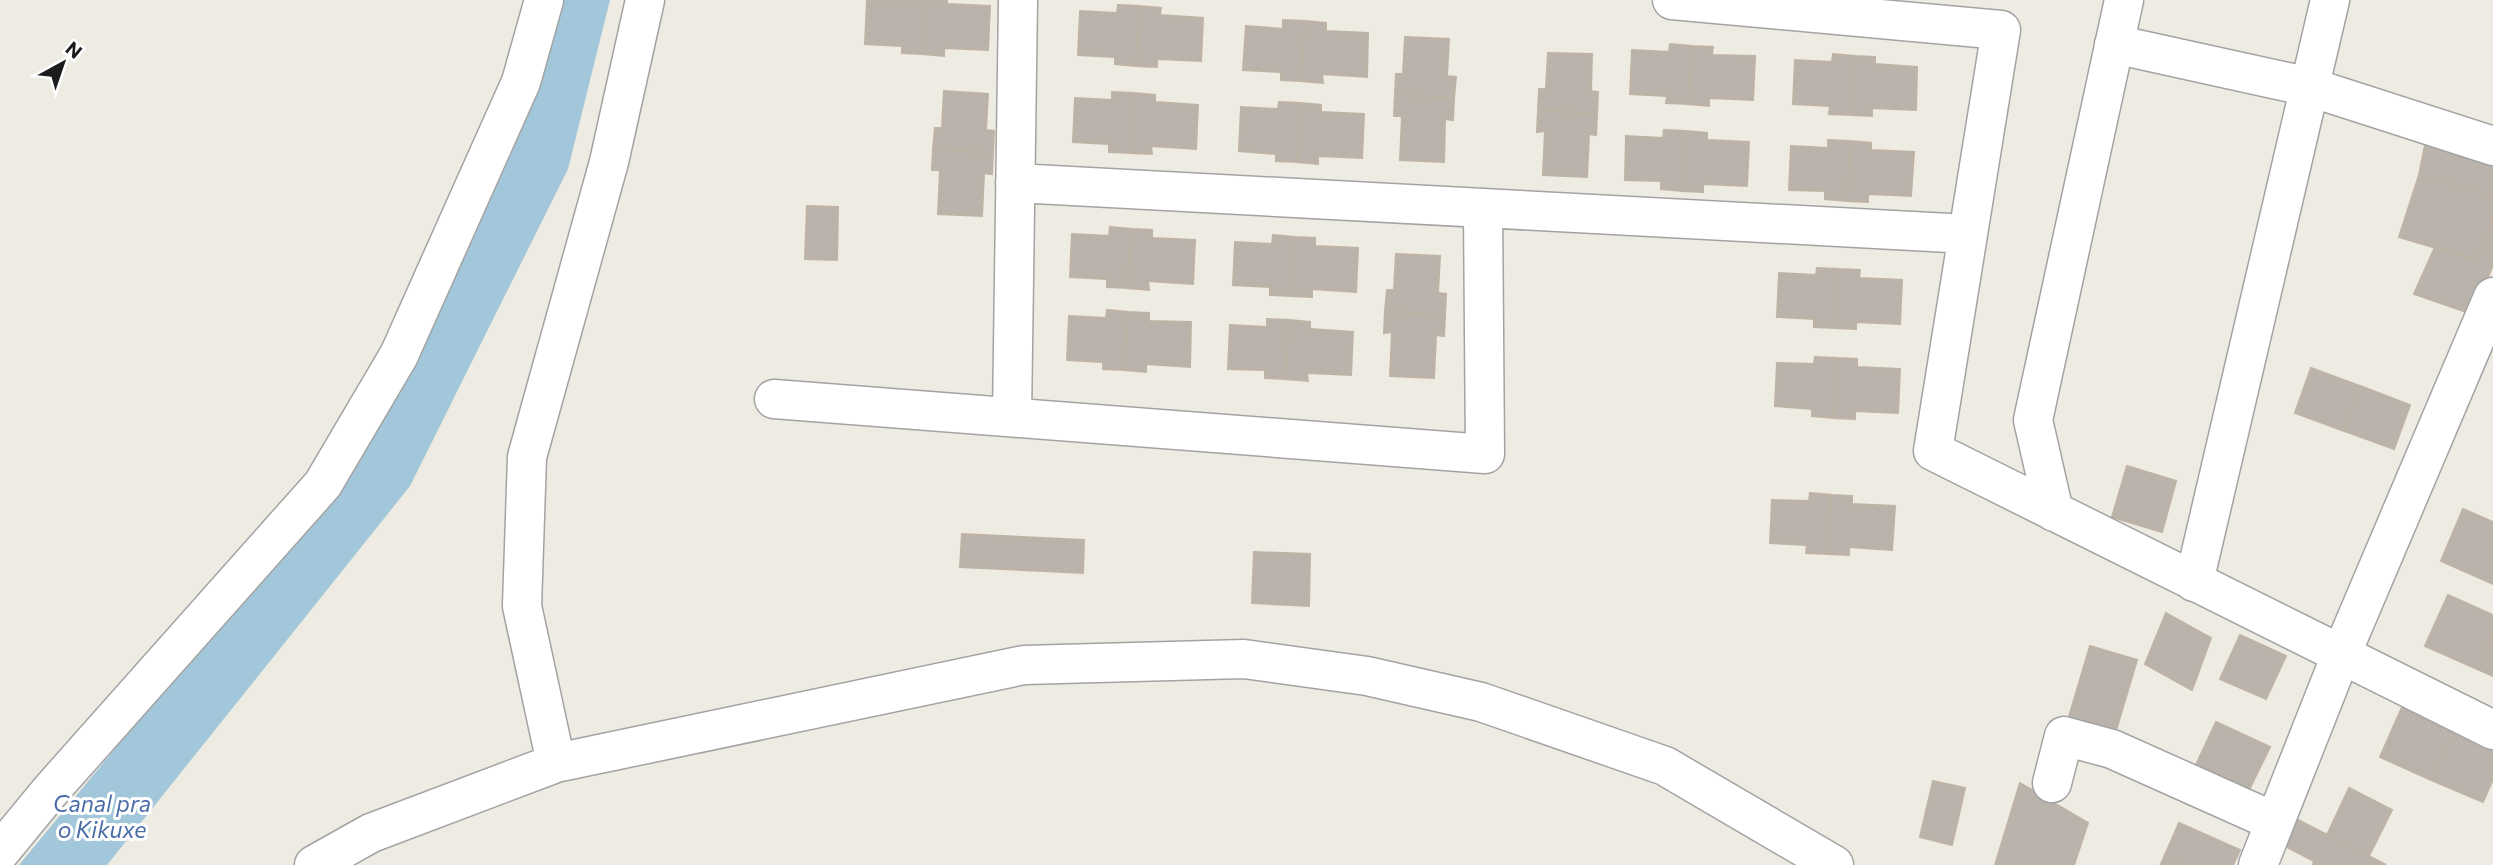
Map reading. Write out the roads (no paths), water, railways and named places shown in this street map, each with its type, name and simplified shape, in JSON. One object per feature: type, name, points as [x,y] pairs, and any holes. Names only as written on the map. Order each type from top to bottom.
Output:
[{"type":"street","points":[[0,852],[51,790],[323,484],[405,342],[521,82],[544,0]]},
{"type":"street","points":[[556,762],[522,606],[527,457],[609,162],[645,0]]},
{"type":"street","points":[[1012,417],[1018,0]]},
{"type":"street","points":[[1672,0],[2001,30],[1933,451],[2493,730]]},
{"type":"street","points":[[2054,512],[2033,420],[2124,0]]},
{"type":"street","points":[[2194,582],[2330,0]]},
{"type":"street","points":[[2114,44],[2310,87],[2493,146]]},
{"type":"street","points":[[1015,183],[1968,234]]},
{"type":"street","points":[[774,399],[1485,454],[1483,208]]},
{"type":"street","points":[[2258,865],[2341,655],[2493,297]]},
{"type":"street","points":[[314,865],[371,833],[556,762],[1024,665],[1244,659],[1367,676],[1481,702],[1665,766],[1834,865]]},
{"type":"street","points":[[2052,783],[2064,736],[2112,749],[2275,822]]},
{"type":"water","name":"Canal pra o Kikuxe","points":[[562,0],[610,0],[568,169],[410,486],[107,865],[19,865],[354,459]]}]
